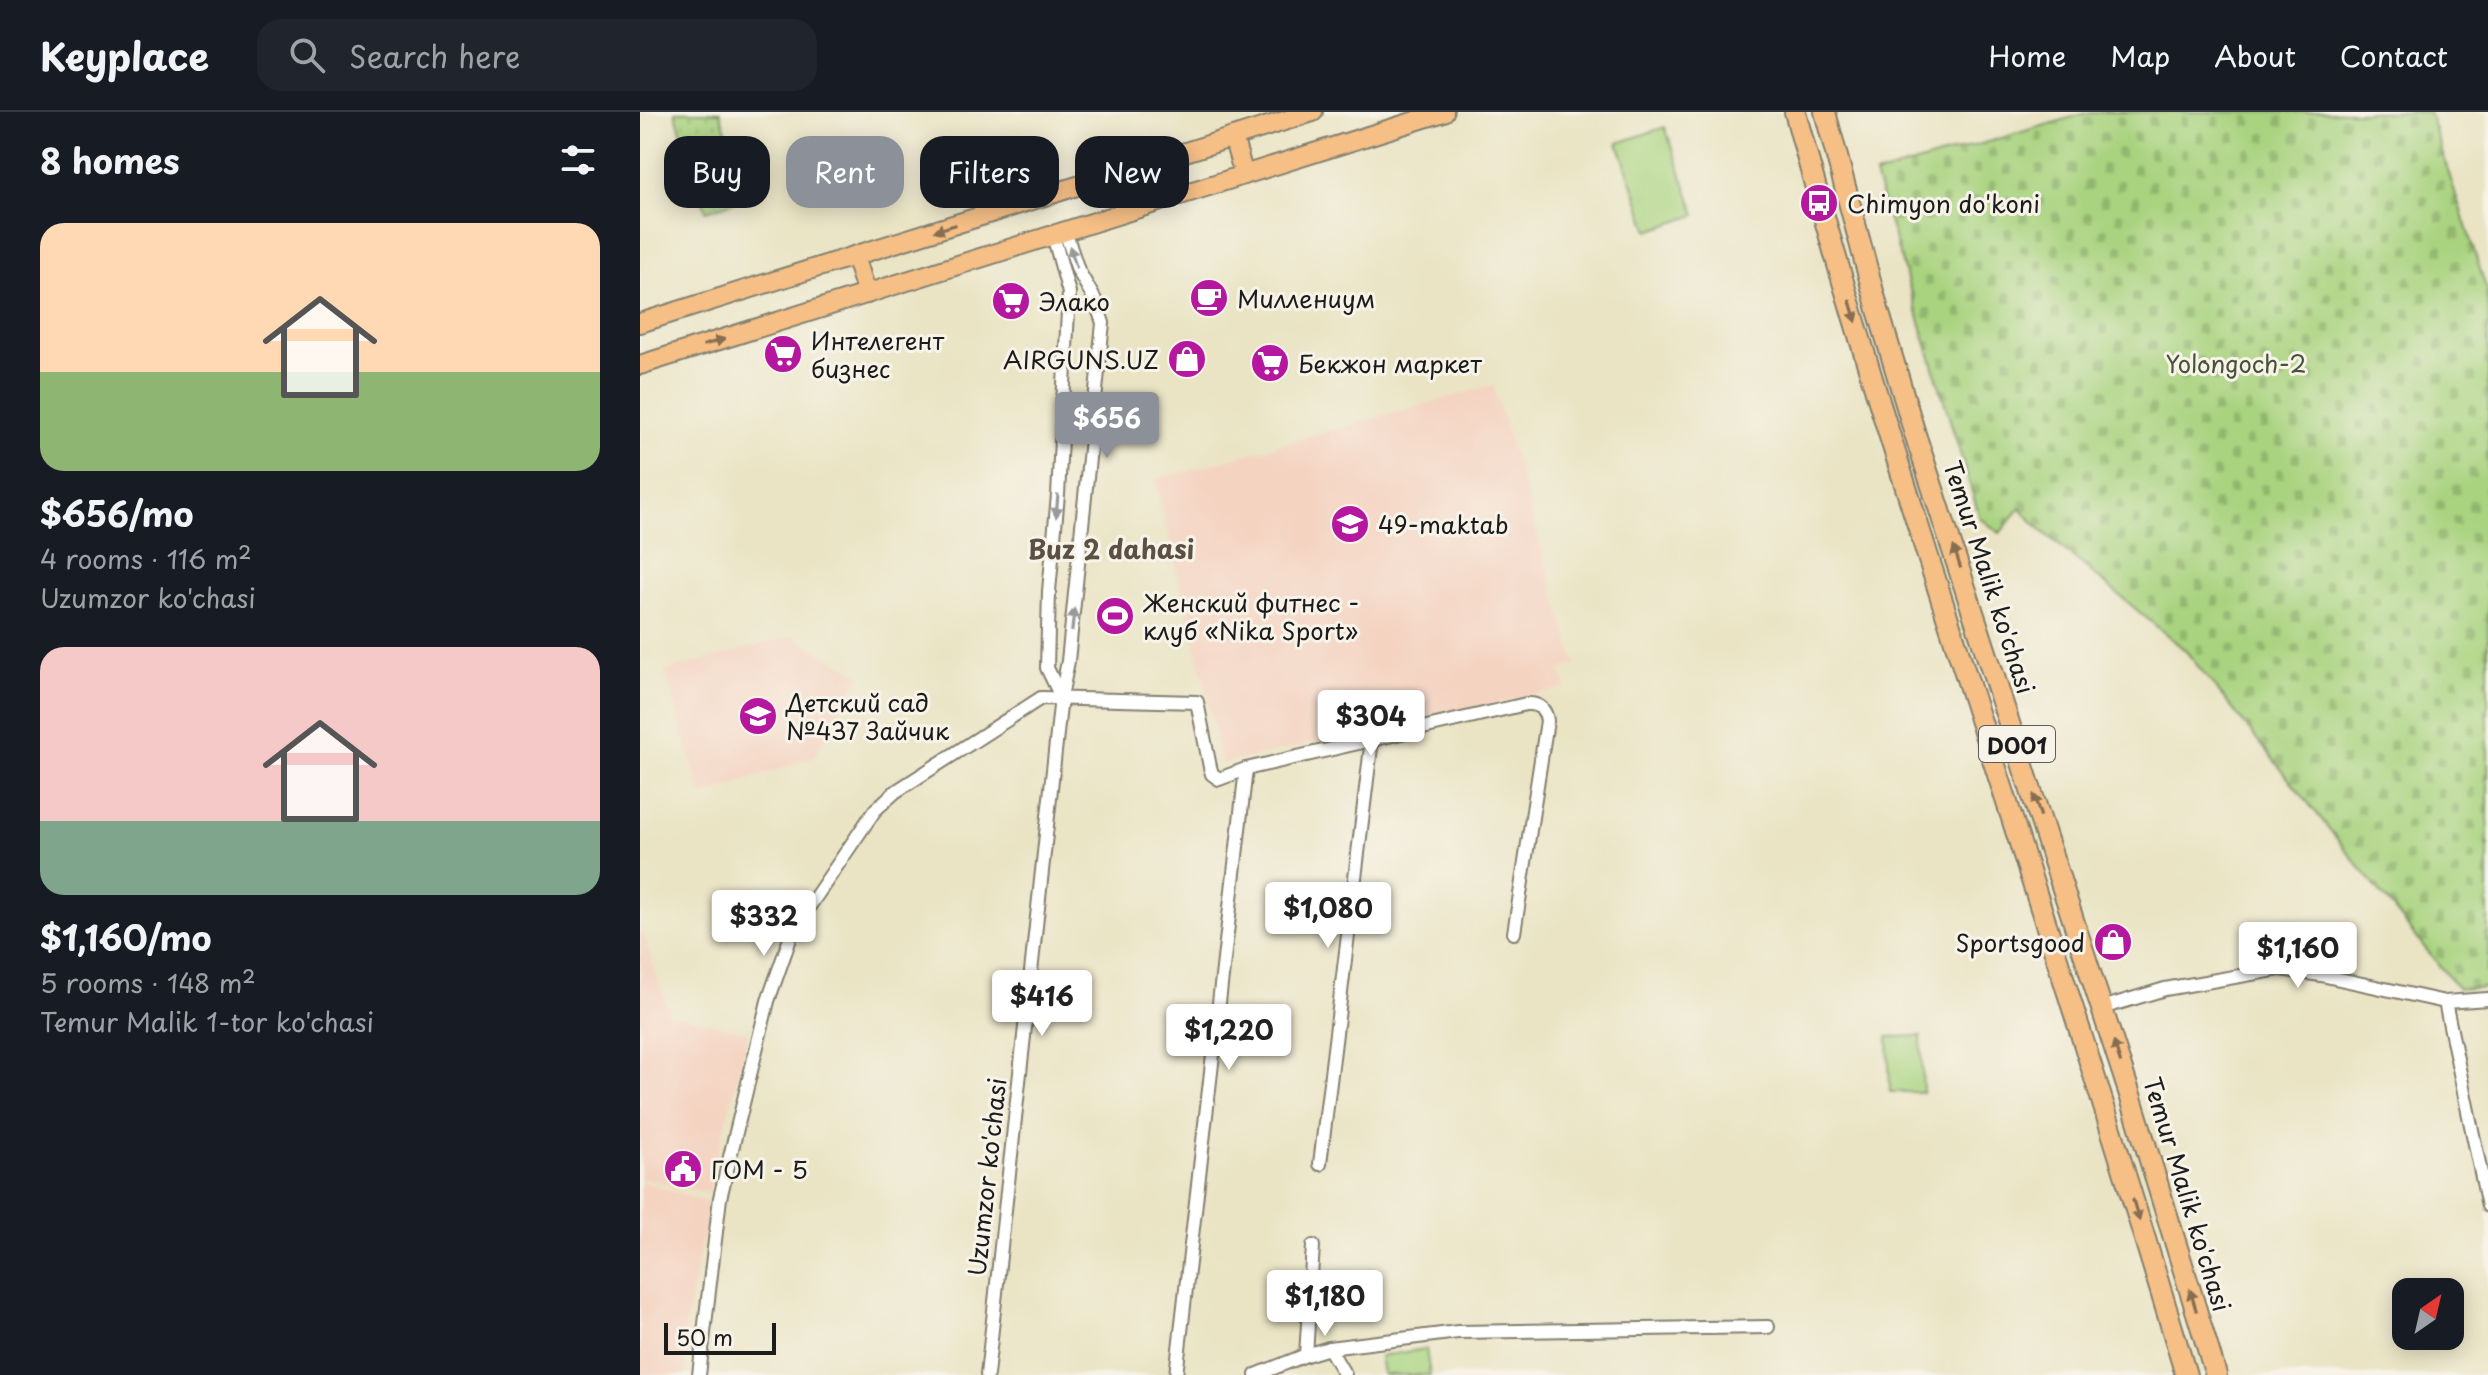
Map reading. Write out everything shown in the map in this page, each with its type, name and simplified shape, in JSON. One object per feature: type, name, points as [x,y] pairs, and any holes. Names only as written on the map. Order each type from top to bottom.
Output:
[{"type":"highway","name":"D001","points":[[1795,112],[1819,203],[1923,540],[2102,1096],[2186,1375]]},
{"type":"highway","name":"Temur Malik ko'chasi","points":[[1825,112],[1915,434],[2102,1008],[2216,1375]]},
{"type":"main road","points":[[640,323],[1313,112]]},
{"type":"main road","points":[[640,365],[1244,175],[1393,120],[1444,112]]},
{"type":"main road","points":[[1233,137],[1244,175]]},
{"type":"main road","points":[[855,256],[867,294]]},
{"type":"street","name":"Uzumzor ko'chasi","points":[[1059,233],[1069,293],[1058,495],[1049,591],[1047,668],[1061,697]]},
{"type":"street","name":"Uzumzor ko'chasi","points":[[987,1375],[1103,323],[1095,300],[1059,233]]},
{"type":"street","points":[[699,1375],[720,1198],[768,1001],[793,930],[875,810],[895,792],[1041,698],[1197,702],[1212,774],[1219,779],[1246,769],[1372,739],[1530,704],[1540,707],[1547,721],[1514,933]]},
{"type":"street","points":[[1320,1164],[1372,739]]},
{"type":"street","points":[[1176,1375],[1246,769]]},
{"type":"street","points":[[2102,1008],[2165,989],[2280,969],[2445,1002],[2488,999]]},
{"type":"street","points":[[2445,1002],[2488,1206]]},
{"type":"street","points":[[1306,1355],[1313,1246]]},
{"type":"street","points":[[1256,1375],[1329,1348],[1458,1332],[1768,1327]]},
{"type":"street","points":[[1329,1348],[1345,1375]]},
{"type":"shaded area","name":"49-maktab","points":[[1493,385],[1576,665],[1561,669],[1566,688],[1221,764],[1207,693],[1155,480]]},
{"type":"shaded area","name":"Детский сад №437 Зайчик","points":[[792,636],[861,675],[814,757],[702,796],[665,671]]},
{"type":"shaded area","points":[[640,923],[669,1014],[749,1032],[708,1193],[640,1178]]},
{"type":"shaded area","points":[[640,1181],[709,1203],[686,1324],[685,1375],[640,1375]]},
{"type":"green space","points":[[675,112],[720,112],[728,136],[683,136]]},
{"type":"green space","name":"Yolongoch-2","points":[[2090,112],[2429,112],[2488,294],[2488,987],[2458,989],[2185,650],[2041,530],[2020,508],[2000,533],[1980,518],[1875,175]]},
{"type":"green space","points":[[1665,127],[1696,215],[1649,231],[1618,143]]},
{"type":"green space","points":[[1921,1036],[1923,1092],[1890,1092],[1888,1037]]},
{"type":"green space","points":[[1426,1349],[1430,1375],[1383,1375],[1380,1356]]},
{"type":"place","name":"Chimyon do'koni","points":[[1819,203]]},
{"type":"place","name":"Миллениум","points":[[1209,298]]},
{"type":"place","name":"Элако","points":[[1011,301]]},
{"type":"place","name":"Интелегент бизнес","points":[[783,354]]},
{"type":"place","name":"AIRGUNS.UZ","points":[[1187,359]]},
{"type":"place","name":"Бекжон маркет","points":[[1270,363]]},
{"type":"place","name":"49-maktab","points":[[1350,524]]},
{"type":"place","name":"Женский фитнес - клуб «Nika Sport»","points":[[1115,616]]},
{"type":"place","name":"Детский сад №437 Зайчик","points":[[758,716]]},
{"type":"place","name":"Sportsgood","points":[[2113,942]]},
{"type":"place","name":"ГОМ - 5","points":[[683,1169]]},
{"type":"district","name":"Buz 2 dahasi","points":[[1111,548]]}]
